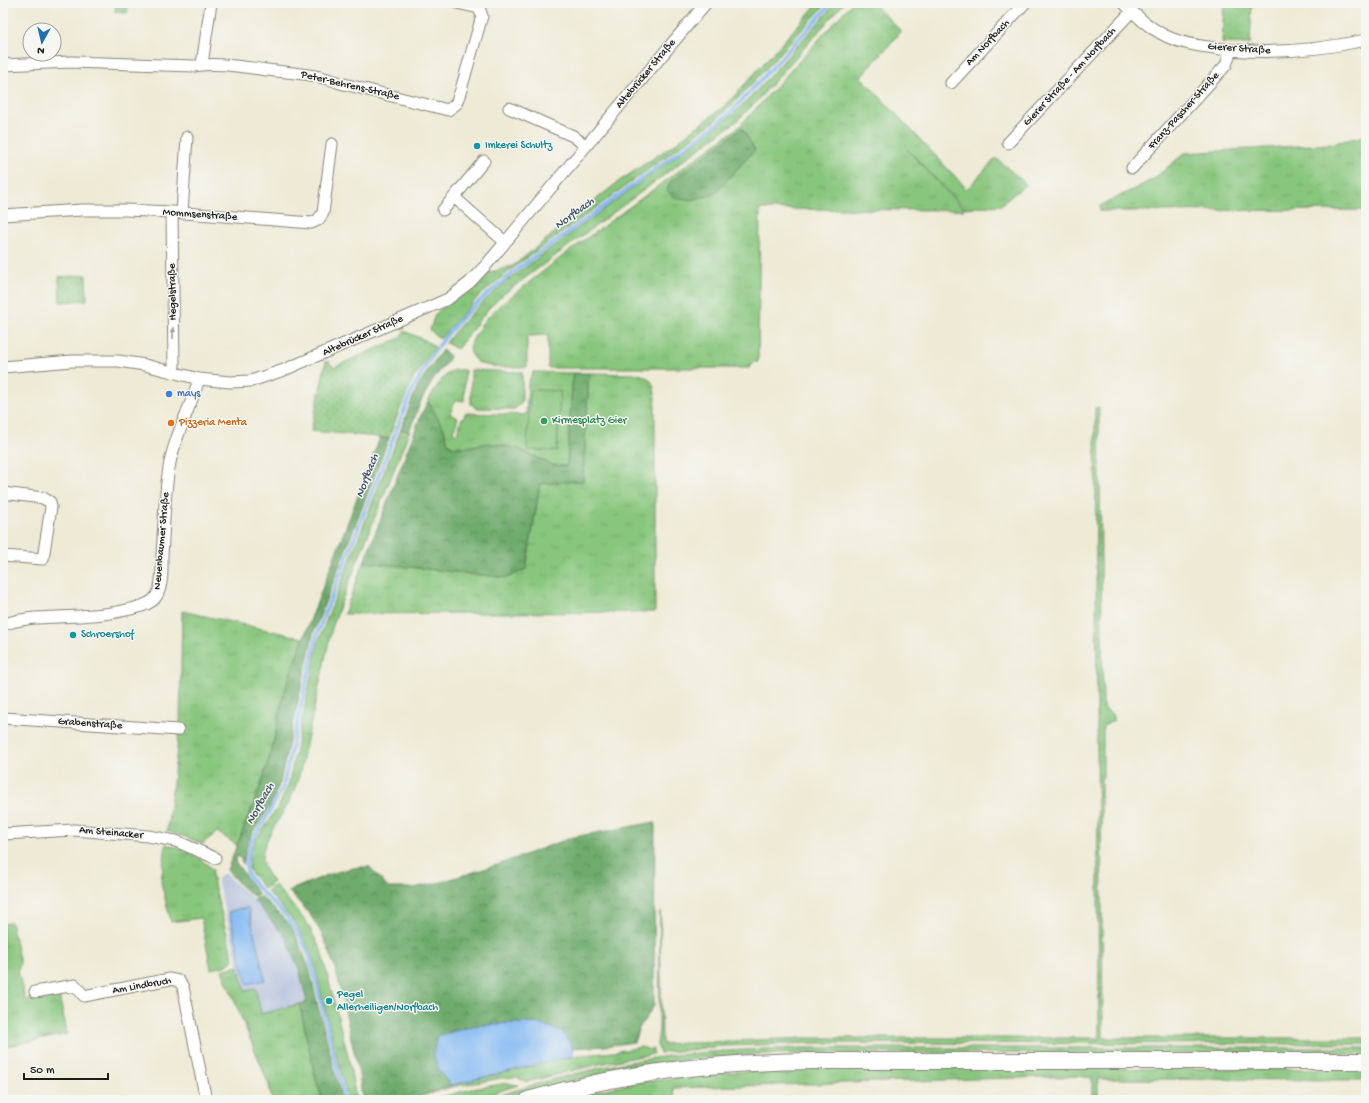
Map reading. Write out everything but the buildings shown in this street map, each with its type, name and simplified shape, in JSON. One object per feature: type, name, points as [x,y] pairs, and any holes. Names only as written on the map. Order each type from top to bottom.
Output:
[{"type":"main road","points":[[528,1100],[576,1087],[623,1077],[675,1069],[734,1063],[814,1061],[1366,1062]]},
{"type":"street","points":[[202,64],[211,3]]},
{"type":"street","points":[[457,3],[480,6]]},
{"type":"street","name":"Altebrücker Straße","points":[[3,367],[72,360],[103,360],[132,362],[199,379],[235,382],[251,381],[266,377],[328,352],[448,299],[469,283],[487,264],[706,3]]},
{"type":"street","name":"Am Norfbach","points":[[952,83],[1025,3]]},
{"type":"street","name":"Gierer Straße","points":[[1124,3],[1146,24],[1171,38],[1199,46],[1258,52],[1295,51],[1366,40]]},
{"type":"street","name":"Peter-Behrens-Straße","points":[[3,65],[71,62],[194,66],[211,63],[309,75],[448,110],[456,104],[460,93],[482,16],[480,6]]},
{"type":"street","name":"Gierer Straße - Am Norfbach","points":[[1008,143],[1132,11]]},
{"type":"street","name":"Franz-Pascher-Straße","points":[[1132,168],[1226,65],[1231,50]]},
{"type":"street","points":[[509,108],[573,136],[586,146]]},
{"type":"street","name":"Hegelstraße","points":[[173,372],[177,212],[188,137]]},
{"type":"street","name":"Mommsenstraße","points":[[3,215],[82,210],[177,212],[311,223],[318,220],[323,213],[332,144]]},
{"type":"street","points":[[443,210],[484,161]]},
{"type":"street","points":[[454,197],[505,242]]},
{"type":"street","name":"Neuenbaumer Straße","points":[[3,625],[39,618],[109,614],[140,606],[150,602],[156,597],[159,590],[161,575],[166,494],[171,459],[179,432],[194,397],[199,379]]},
{"type":"street","points":[[3,493],[42,498],[50,502],[51,507],[43,559],[3,556]]},
{"type":"street","name":"Grabenstraße","points":[[3,718],[178,730]]},
{"type":"street","name":"Am Steinacker","points":[[3,834],[74,830],[148,836],[170,839],[183,843],[215,858]]},
{"type":"street","name":"Am Lindbruch","points":[[35,992],[75,986],[84,996],[170,979],[179,980],[183,987],[206,1100]]},
{"type":"shaded area","points":[[224,873],[254,900],[286,938],[299,969],[307,1002],[261,1014],[256,989],[245,992],[217,879]]},
{"type":"green space","points":[[116,3],[127,3],[127,13],[115,12]]},
{"type":"green space","points":[[818,3],[827,3],[730,107],[712,123],[513,268],[478,297],[440,339],[430,330],[435,314],[484,274],[513,266],[618,182],[673,145],[727,104]]},
{"type":"green space","points":[[836,3],[844,3],[756,102],[738,120],[505,293],[489,308],[457,349],[446,343],[468,317],[509,279],[733,114],[748,100]]},
{"type":"green space","points":[[852,3],[873,3],[900,30],[898,35],[861,77],[967,189],[996,158],[1026,184],[1001,205],[964,208],[907,149],[964,210],[760,209],[758,362],[753,362],[749,368],[548,368],[548,335],[527,336],[527,367],[492,366],[479,363],[475,360],[471,353],[470,345],[482,323],[499,306],[564,255],[740,126]]},
{"type":"green space","points":[[1224,3],[1252,3],[1250,44],[1222,43]]},
{"type":"green space","points":[[742,128],[755,150],[713,195],[691,200],[673,197],[667,190],[670,182]]},
{"type":"green space","points":[[1366,136],[1366,210],[1100,211],[1100,206],[1152,180],[1185,153],[1329,144]]},
{"type":"green space","points":[[86,275],[87,300],[60,302],[59,277]]},
{"type":"green space","points":[[404,331],[425,340],[435,347],[413,379],[389,438],[311,431],[326,361],[334,367],[400,338]]},
{"type":"green space","points":[[442,350],[450,356],[449,359],[433,380],[421,401],[409,432],[401,429],[420,382]]},
{"type":"green space","points":[[455,370],[465,370],[464,401],[455,400],[450,414],[458,418],[453,432],[457,434],[465,413],[526,415],[528,383],[533,372],[573,373],[567,466],[552,465],[516,448],[489,443],[467,447],[455,447],[448,444],[444,429],[428,401],[436,387],[446,375]]},
{"type":"green space","points":[[471,370],[522,372],[522,403],[514,409],[476,408],[471,404]]},
{"type":"green space","points":[[573,373],[589,373],[583,481],[540,484],[526,569],[507,578],[364,562],[421,415],[428,401],[444,429],[448,444],[455,447],[467,447],[489,443],[516,448],[552,465],[567,466]]},
{"type":"green space","points":[[589,373],[638,374],[648,378],[653,384],[655,393],[655,612],[344,614],[364,562],[507,578],[526,569],[540,484],[583,480]]},
{"type":"green space","name":"Kirmesplatz Gier","points":[[530,390],[560,391],[557,451],[527,450]]},
{"type":"green space","points":[[1099,407],[1103,708],[1113,715],[1113,721],[1103,726],[1103,777],[1101,778],[1103,1038],[1366,1038],[1366,1044],[813,1043],[724,1046],[660,1053],[657,1044],[659,1031],[660,911],[662,1044],[805,1038],[1099,1038],[1095,408]]},
{"type":"green space","points":[[401,429],[409,432],[332,628],[299,776],[289,802],[269,836],[263,850],[263,864],[273,882],[264,889],[251,873],[249,868],[250,852],[256,839],[279,806],[289,783],[318,642]]},
{"type":"green space","points":[[380,438],[389,438],[313,634],[280,783],[269,808],[252,833],[243,864],[238,855],[235,862],[259,894],[257,896],[253,896],[240,885],[227,870],[261,785],[271,753],[283,698],[292,668]]},
{"type":"green space","points":[[182,611],[303,638],[283,697],[278,727],[261,785],[237,845],[217,832],[202,844],[167,831],[180,724]]},
{"type":"green space","points":[[655,822],[654,1006],[639,1028],[634,1042],[572,1048],[572,1046],[492,1024],[473,1026],[450,1031],[445,1079],[452,1085],[409,1100],[362,1100],[356,1059],[335,967],[319,929],[301,904],[288,891],[339,872],[360,867],[370,867],[388,888],[414,888],[441,882],[497,865],[573,837]]},
{"type":"green space","points":[[166,844],[191,854],[213,870],[212,874],[214,884],[233,958],[227,965],[211,969],[201,918],[171,922],[161,882]]},
{"type":"green space","points":[[275,885],[307,923],[321,950],[349,1060],[356,1100],[348,1100],[313,959],[298,928],[267,891]]},
{"type":"green space","points":[[261,896],[290,925],[309,967],[342,1100],[322,1100],[315,1077],[301,1011],[300,1004],[307,1002],[299,969],[286,938],[253,899]]},
{"type":"green space","points":[[11,922],[20,963],[18,970],[25,1000],[59,995],[67,1034],[3,1047],[3,924]]},
{"type":"green space","points":[[238,966],[245,991],[256,989],[261,1014],[300,1004],[315,1076],[322,1100],[272,1100],[269,1085],[222,970]]},
{"type":"green space","points":[[641,1047],[650,1050],[653,1049],[653,1054],[599,1064],[527,1082],[516,1077],[452,1087],[409,1100],[452,1085],[573,1056],[613,1052]]},
{"type":"green space","points":[[798,1048],[1366,1048],[1366,1054],[760,1054],[682,1060],[639,1066],[591,1076],[502,1100],[486,1100],[532,1085],[627,1062],[706,1052]]},
{"type":"green space","points":[[815,1068],[1366,1069],[1366,1080],[1098,1079],[1098,1100],[1092,1100],[1092,1078],[1083,1076],[673,1088],[675,1100],[658,1100],[653,1094],[636,1100],[557,1100],[629,1084],[711,1073]]},
{"type":"green space","points":[[508,1083],[518,1085],[473,1100],[433,1100],[460,1092]]},
{"type":"water","points":[[248,907],[265,980],[247,984],[229,912]]},
{"type":"water","points":[[511,1023],[540,1024],[561,1031],[572,1046],[573,1056],[452,1085],[445,1079],[438,1069],[433,1053],[438,1036],[473,1026]]},
{"type":"waterway","name":"Norfbach","points":[[345,1100],[310,958],[299,934],[285,915],[254,884],[247,873],[246,864],[251,842],[283,787],[317,634],[410,395],[420,375],[439,346],[453,327],[474,306],[516,270],[710,129],[732,111],[832,3]]},
{"type":"place","name":"Imkerei Schultz","points":[[477,146]]},
{"type":"place","name":"mays","points":[[169,394]]},
{"type":"place","name":"Kirmesplatz Gier","points":[[544,421]]},
{"type":"place","name":"Pizzeria Menta","points":[[171,423]]},
{"type":"place","name":"Schroershof","points":[[73,635]]},
{"type":"place","name":"Pegel Allerheiligen/Norfbach","points":[[329,1001]]}]
